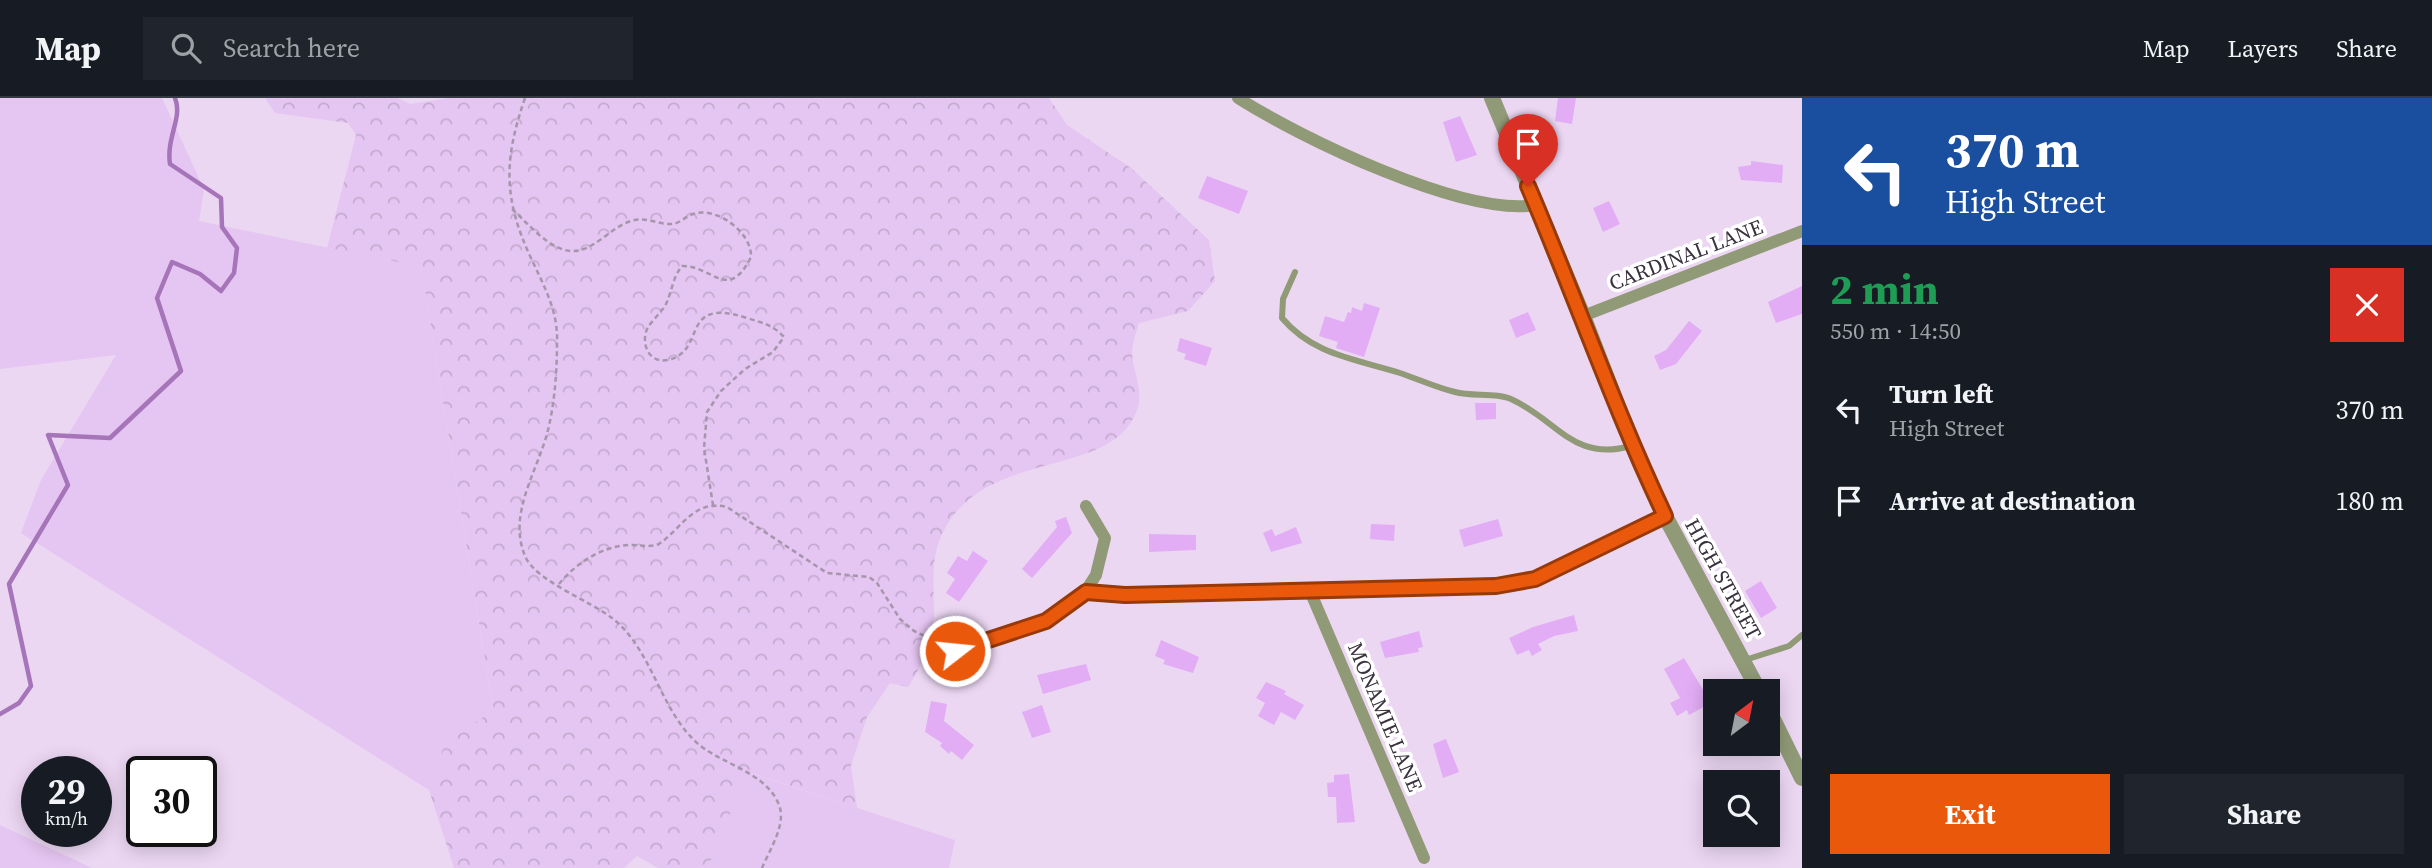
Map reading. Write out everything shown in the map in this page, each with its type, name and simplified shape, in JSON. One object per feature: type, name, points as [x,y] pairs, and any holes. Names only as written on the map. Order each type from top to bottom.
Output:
[{"type":"street","points":[[1238,98],[1284,126],[1411,182],[1512,209],[1536,205]]},
{"type":"street","name":"HIGH STREET","points":[[1493,99],[1633,445],[1665,516],[1753,679]]},
{"type":"street","name":"CARDINAL LANE","points":[[1583,316],[1802,230]]},
{"type":"street","points":[[955,651],[1046,621],[1086,592],[1096,575],[1105,538],[1086,506]]},
{"type":"street","points":[[1086,592],[1125,595],[1496,586],[1535,579],[1665,516]]},
{"type":"street","name":"MONAMIE LANE","points":[[1310,591],[1424,858]]},
{"type":"street","points":[[1780,733],[1802,778]]},
{"type":"lane","points":[[1294,272],[1283,299],[1282,318],[1297,336],[1321,351],[1456,393],[1512,399],[1554,425],[1576,444],[1610,452],[1633,445]]},
{"type":"lane","points":[[1743,661],[1789,646],[1802,635]]},
{"type":"path","points":[[525,98],[516,125],[507,177],[512,209],[547,291],[557,333],[552,410],[540,458],[528,482],[520,534],[530,564],[612,618],[625,631],[681,727],[697,744],[752,776],[779,805],[781,816],[762,868]]},
{"type":"path","points":[[512,209],[544,238],[570,251],[583,249],[633,220],[650,219],[675,223],[695,213],[718,215],[745,238],[751,257],[744,270],[733,278],[720,280],[682,266],[675,276],[666,304],[648,327],[645,337],[648,353],[653,358],[668,360],[684,350],[697,324],[712,313],[772,324],[784,337],[773,352],[745,369],[721,391],[707,412],[704,448],[713,505]]},
{"type":"path","points":[[559,584],[569,572],[598,553],[624,545],[659,544],[695,511],[713,505],[727,507],[827,573],[869,578],[877,583],[900,619],[914,631],[955,651]]},
{"type":"green space","points":[[0,98],[162,98],[204,189],[199,221],[421,267],[493,710],[444,745],[429,790],[21,533],[41,480],[116,355],[0,369]]},
{"type":"green space","points":[[265,98],[398,98],[410,104],[449,98],[1049,98],[1067,125],[1131,168],[1209,240],[1215,281],[1188,311],[1139,323],[1132,354],[1139,401],[1125,430],[1104,446],[1077,457],[1016,474],[987,487],[962,506],[942,534],[934,563],[934,613],[929,642],[918,671],[908,687],[890,683],[867,717],[851,766],[857,808],[748,772],[708,868],[658,868],[637,856],[624,868],[454,868],[429,790],[444,745],[493,709],[421,267],[327,248],[356,135],[348,123],[275,113]]},
{"type":"green space","points":[[747,772],[955,840],[949,868],[708,868]]},
{"type":"green space","points":[[0,825],[21,835],[21,847],[47,847],[92,868],[0,868]]},
{"type":"building","points":[[1558,98],[1576,98],[1572,124],[1555,121]]},
{"type":"building","points":[[1460,116],[1477,155],[1456,162],[1443,122]]},
{"type":"building","points":[[1751,161],[1783,165],[1782,183],[1741,180],[1738,167],[1751,165]]},
{"type":"building","points":[[1207,176],[1248,191],[1239,214],[1198,198]]},
{"type":"building","points":[[1609,201],[1620,224],[1603,232],[1593,208]]},
{"type":"building","points":[[1802,286],[1802,314],[1776,323],[1768,302]]},
{"type":"building","points":[[1364,303],[1380,308],[1364,357],[1336,348],[1338,342],[1319,336],[1325,316],[1344,322],[1352,307],[1362,311]]},
{"type":"building","points":[[1528,312],[1536,330],[1516,338],[1509,320]]},
{"type":"building","points":[[1689,321],[1702,331],[1676,364],[1660,370],[1654,356],[1666,350]]},
{"type":"building","points":[[1180,338],[1212,348],[1206,366],[1184,359],[1186,354],[1177,351]]},
{"type":"building","points":[[1475,403],[1496,403],[1496,419],[1476,420]]},
{"type":"building","points":[[1066,517],[1072,533],[1032,578],[1022,569],[1057,527],[1055,521]]},
{"type":"building","points":[[1498,519],[1503,536],[1464,547],[1459,530]]},
{"type":"building","points":[[1371,524],[1395,525],[1394,541],[1370,539]]},
{"type":"building","points":[[1296,527],[1302,543],[1271,552],[1263,533],[1272,529],[1275,536]]},
{"type":"building","points":[[1149,534],[1196,535],[1196,550],[1149,552]]},
{"type":"building","points":[[973,551],[988,561],[959,602],[946,593],[955,579],[947,573],[958,556],[967,561]]},
{"type":"building","points":[[1761,581],[1777,608],[1761,618],[1745,591]]},
{"type":"building","points":[[1574,615],[1578,631],[1554,636],[1538,644],[1542,650],[1532,656],[1529,650],[1517,655],[1509,638],[1533,627]]},
{"type":"building","points":[[1419,631],[1423,647],[1418,648],[1419,652],[1385,658],[1380,642]]},
{"type":"building","points":[[1161,640],[1199,657],[1193,673],[1163,664],[1165,660],[1155,656]]},
{"type":"building","points":[[1684,658],[1703,690],[1703,707],[1689,715],[1687,710],[1677,716],[1670,703],[1680,698],[1664,669]]},
{"type":"building","points":[[1086,664],[1091,680],[1043,694],[1037,675]]},
{"type":"building","points":[[1266,682],[1286,691],[1284,694],[1304,705],[1295,720],[1281,712],[1274,725],[1258,716],[1265,703],[1256,698]]},
{"type":"building","points":[[931,701],[947,704],[944,721],[974,745],[962,760],[951,751],[949,754],[940,746],[942,743],[925,732]]},
{"type":"building","points":[[1042,705],[1051,732],[1032,738],[1022,712]]},
{"type":"building","points":[[1446,739],[1459,772],[1443,778],[1433,744]]},
{"type":"building","points":[[1349,774],[1355,822],[1337,823],[1336,797],[1328,797],[1327,783],[1334,782],[1334,775]]},
{"type":"waterway","points":[[0,714],[19,703],[31,686],[9,584],[68,485],[48,435],[110,438],[181,371],[157,298],[172,262],[200,274],[221,291],[234,273],[237,248],[222,227],[221,198],[170,164],[170,145],[177,113],[175,98]]},
{"type":"route","points":[[955,651],[1046,621],[1086,592],[1125,595],[1496,586],[1535,579],[1665,516],[1639,461],[1583,316],[1528,186]]}]
